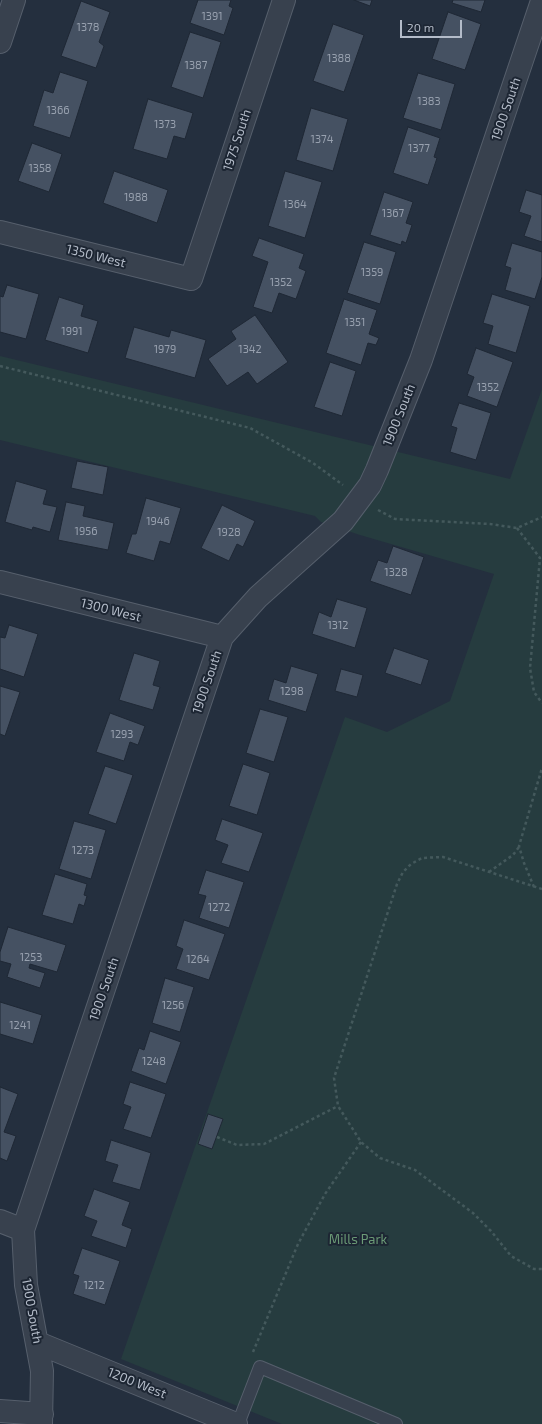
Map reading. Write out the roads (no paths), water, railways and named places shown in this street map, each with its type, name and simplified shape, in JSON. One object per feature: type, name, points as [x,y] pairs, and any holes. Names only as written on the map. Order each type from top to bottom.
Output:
[{"type":"street","points":[[0,42],[14,0]]},
{"type":"street","name":"1975 South","points":[[191,280],[284,0]]},
{"type":"street","name":"1900 South","points":[[41,1419],[42,1371],[26,1285],[23,1230],[222,637],[258,598],[343,521],[370,485],[421,360],[542,1]]},
{"type":"street","name":"1350 West","points":[[0,232],[191,280]]},
{"type":"street","name":"1300 West","points":[[0,582],[222,637]]},
{"type":"street","points":[[0,1221],[23,1230]]},
{"type":"street","name":"1200 West","points":[[38,1343],[237,1424]]},
{"type":"street","points":[[0,1411],[41,1419]]},
{"type":"lane","points":[[237,1424],[260,1367],[396,1424]]},
{"type":"park label","name":"Mills Park","points":[[358,1240]]}]
